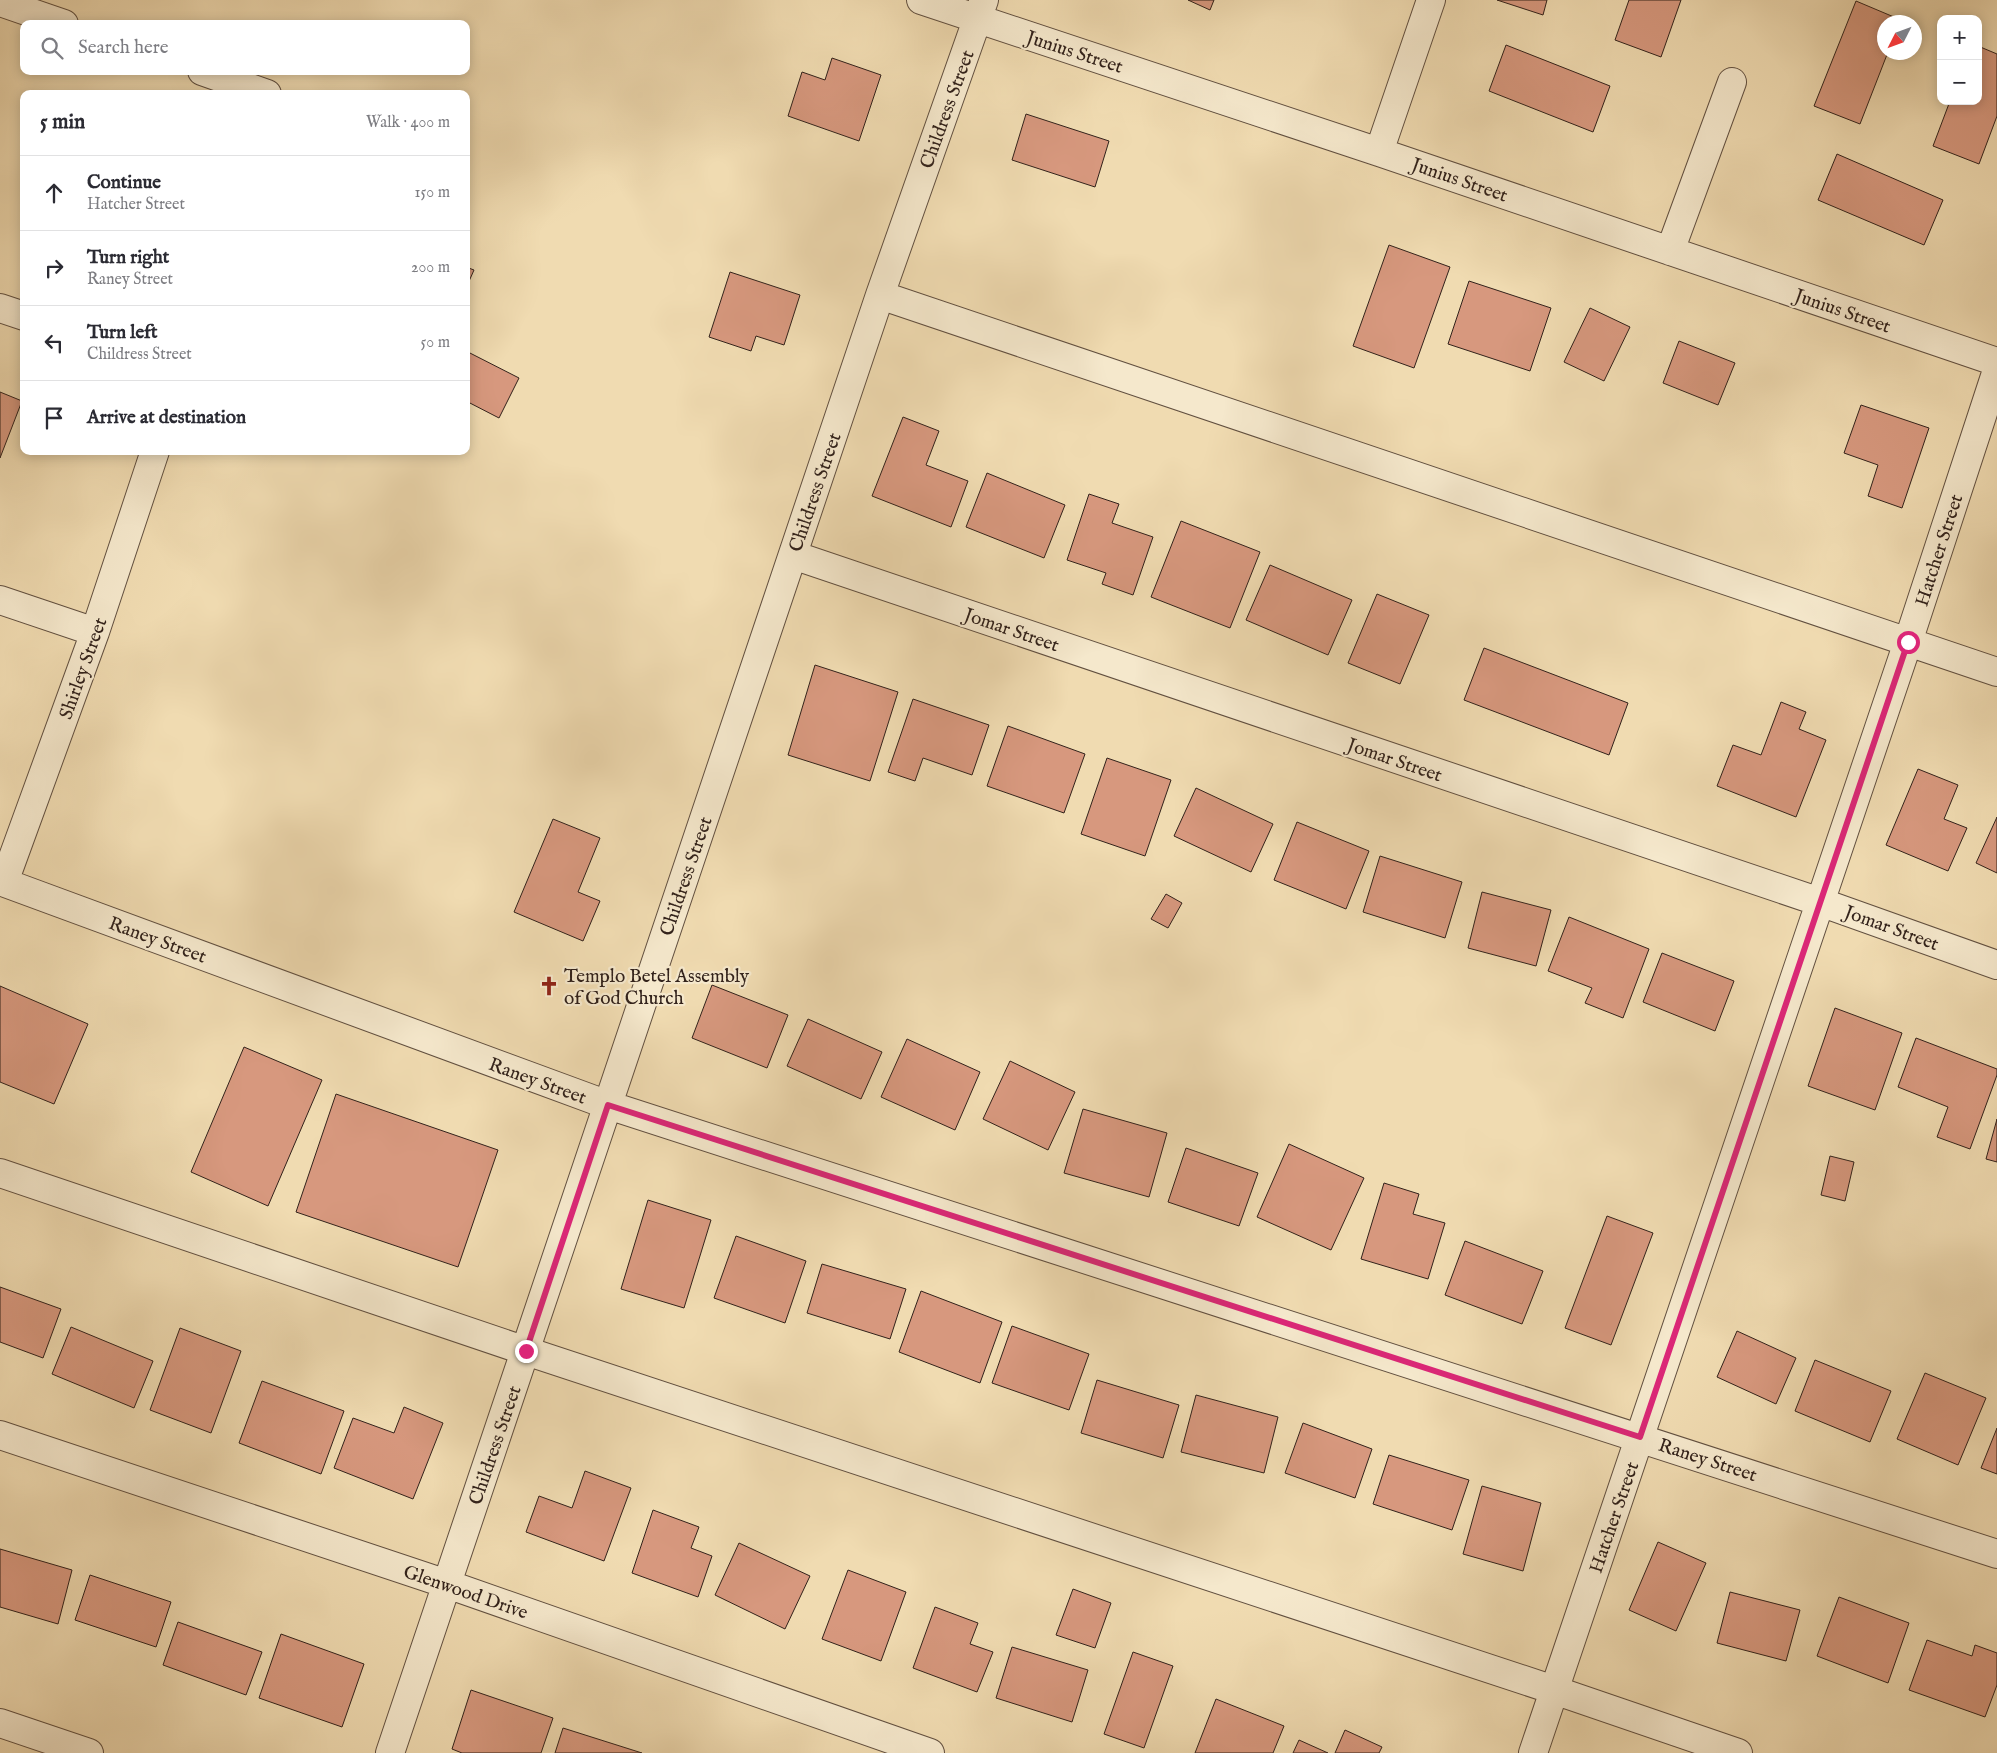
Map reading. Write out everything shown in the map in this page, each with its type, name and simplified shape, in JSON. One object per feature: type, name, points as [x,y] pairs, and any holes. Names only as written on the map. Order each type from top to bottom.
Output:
[{"type":"street","name":"Junius Street","points":[[921,0],[981,10],[1379,152],[1997,362]]},
{"type":"street","points":[[1379,152],[1431,0]]},
{"type":"street","points":[[0,2],[52,20]]},
{"type":"street","name":"Childress Street","points":[[390,1753],[880,295],[981,10]]},
{"type":"street","points":[[213,75],[255,90]]},
{"type":"street","points":[[1670,251],[1732,82]]},
{"type":"street","points":[[880,295],[1997,672]]},
{"type":"street","points":[[0,308],[20,315]]},
{"type":"street","name":"Hatcher Street","points":[[1533,1753],[1908,642],[1997,370]]},
{"type":"street","name":"Shirley Street","points":[[2,882],[95,632],[154,455]]},
{"type":"street","name":"Jomar Street","points":[[792,556],[1820,902],[1997,965]]},
{"type":"street","points":[[0,600],[95,632]]},
{"type":"street","name":"Raney Street","points":[[2,882],[608,1105],[1640,1437],[1997,1554]]},
{"type":"street","points":[[0,1173],[526,1351],[1554,1690],[1738,1753]]},
{"type":"street","name":"Glenwood Drive","points":[[0,1434],[447,1584],[930,1753]]},
{"type":"street","points":[[0,1723],[89,1753]]},
{"type":"building","points":[[1188,0],[1214,0],[1210,10]]},
{"type":"building","points":[[1497,0],[1547,0],[1543,15]]},
{"type":"building","points":[[1629,0],[1681,0],[1661,57],[1615,40]]},
{"type":"building","points":[[1856,1],[1889,15],[1877,15],[1877,60],[1885,60],[1860,124],[1814,106]]},
{"type":"building","points":[[1506,45],[1610,86],[1593,132],[1489,91]]},
{"type":"building","points":[[1982,48],[1997,54],[1997,116],[1979,164],[1933,146],[1948,105],[1982,105]]},
{"type":"building","points":[[832,58],[881,75],[859,141],[788,116],[802,72],[825,80]]},
{"type":"building","points":[[1026,114],[1109,141],[1095,187],[1012,160]]},
{"type":"building","points":[[1837,154],[1943,200],[1924,245],[1818,200]]},
{"type":"building","points":[[1389,245],[1450,267],[1414,368],[1353,346]]},
{"type":"building","points":[[470,268],[474,270],[470,279]]},
{"type":"building","points":[[730,272],[800,295],[784,345],[756,336],[751,351],[709,337]]},
{"type":"building","points":[[1469,281],[1551,308],[1530,371],[1448,344]]},
{"type":"building","points":[[1590,308],[1630,327],[1604,381],[1564,362]]},
{"type":"building","points":[[1679,341],[1735,363],[1718,405],[1663,383]]},
{"type":"building","points":[[470,353],[519,378],[499,418],[470,403]]},
{"type":"building","points":[[0,392],[20,400],[20,406],[0,458]]},
{"type":"building","points":[[1861,405],[1929,428],[1902,508],[1868,496],[1878,465],[1844,453]]},
{"type":"building","points":[[903,417],[939,431],[926,465],[968,481],[951,527],[872,496]]},
{"type":"building","points":[[987,473],[1065,505],[1044,558],[966,527]]},
{"type":"building","points":[[1089,494],[1119,504],[1112,523],[1153,537],[1133,595],[1102,584],[1106,573],[1067,560]]},
{"type":"building","points":[[1181,521],[1260,552],[1230,628],[1151,597]]},
{"type":"building","points":[[1270,565],[1352,600],[1328,655],[1246,620]]},
{"type":"building","points":[[1377,594],[1429,615],[1400,684],[1348,663]]},
{"type":"building","points":[[1484,648],[1628,703],[1609,755],[1464,700]]},
{"type":"building","points":[[815,665],[898,692],[870,781],[788,755]]},
{"type":"building","points":[[913,699],[989,725],[972,775],[923,758],[915,781],[888,772]]},
{"type":"building","points":[[1781,702],[1806,712],[1799,729],[1826,740],[1796,817],[1717,786],[1733,745],[1761,755]]},
{"type":"building","points":[[1008,726],[1085,754],[1064,813],[987,786]]},
{"type":"building","points":[[1107,758],[1171,780],[1145,856],[1081,834]]},
{"type":"building","points":[[1918,769],[1958,785],[1944,819],[1967,828],[1948,871],[1886,845]]},
{"type":"building","points":[[1196,788],[1273,824],[1251,872],[1174,836]]},
{"type":"building","points":[[1997,817],[1997,873],[1976,863]]},
{"type":"building","points":[[553,819],[600,838],[578,892],[600,901],[583,941],[514,912]]},
{"type":"building","points":[[1297,822],[1369,851],[1346,909],[1274,880]]},
{"type":"building","points":[[1380,856],[1462,882],[1445,938],[1363,912]]},
{"type":"building","points":[[1482,892],[1551,910],[1536,966],[1468,948]]},
{"type":"building","points":[[1166,894],[1182,903],[1168,928],[1151,919]]},
{"type":"building","points":[[1569,917],[1649,949],[1623,1018],[1585,1003],[1592,988],[1548,971]]},
{"type":"building","points":[[1662,953],[1734,981],[1715,1031],[1643,1002]]},
{"type":"building","points":[[712,985],[788,1015],[767,1068],[692,1038]]},
{"type":"building","points":[[0,986],[88,1024],[54,1104],[0,1082]]},
{"type":"building","points":[[1835,1008],[1902,1033],[1875,1110],[1808,1086]]},
{"type":"building","points":[[808,1019],[882,1052],[861,1099],[787,1066]]},
{"type":"building","points":[[1916,1038],[1997,1069],[1997,1075],[1970,1149],[1937,1137],[1948,1107],[1898,1087]]},
{"type":"building","points":[[907,1039],[980,1072],[955,1130],[881,1097]]},
{"type":"building","points":[[244,1047],[322,1080],[268,1206],[191,1172]]},
{"type":"building","points":[[1010,1061],[1075,1092],[1048,1150],[983,1119]]},
{"type":"building","points":[[336,1094],[498,1150],[458,1267],[296,1212]]},
{"type":"building","points":[[1083,1109],[1167,1133],[1149,1197],[1064,1173]]},
{"type":"building","points":[[1997,1119],[1997,1162],[1986,1159]]},
{"type":"building","points":[[1289,1144],[1364,1178],[1331,1250],[1257,1217]]},
{"type":"building","points":[[1186,1148],[1258,1173],[1239,1226],[1168,1202]]},
{"type":"building","points":[[1830,1156],[1854,1162],[1845,1201],[1821,1195]]},
{"type":"building","points":[[1384,1183],[1419,1194],[1413,1214],[1445,1223],[1428,1279],[1361,1259]]},
{"type":"building","points":[[648,1200],[711,1220],[684,1308],[621,1289]]},
{"type":"building","points":[[1607,1216],[1653,1233],[1611,1345],[1565,1328]]},
{"type":"building","points":[[736,1236],[806,1261],[785,1323],[714,1298]]},
{"type":"building","points":[[1465,1241],[1543,1271],[1522,1324],[1445,1295]]},
{"type":"building","points":[[822,1264],[906,1289],[890,1339],[807,1313]]},
{"type":"building","points":[[0,1287],[61,1309],[43,1358],[0,1342]]},
{"type":"building","points":[[921,1291],[1002,1322],[980,1383],[899,1352]]},
{"type":"building","points":[[1012,1326],[1089,1354],[1069,1410],[992,1383]]},
{"type":"building","points":[[71,1327],[153,1361],[134,1408],[52,1374]]},
{"type":"building","points":[[180,1328],[241,1351],[211,1433],[150,1410]]},
{"type":"building","points":[[1737,1331],[1796,1358],[1776,1404],[1717,1377]]},
{"type":"building","points":[[1815,1360],[1891,1391],[1870,1442],[1795,1411]]},
{"type":"building","points":[[1925,1373],[1986,1398],[1958,1465],[1897,1439]]},
{"type":"building","points":[[1097,1380],[1179,1405],[1163,1458],[1081,1433]]},
{"type":"building","points":[[262,1381],[344,1411],[321,1474],[239,1443]]},
{"type":"building","points":[[1196,1395],[1278,1417],[1264,1473],[1181,1452]]},
{"type":"building","points":[[404,1407],[443,1423],[413,1499],[334,1468],[353,1418],[394,1433]]},
{"type":"building","points":[[1303,1423],[1372,1449],[1355,1498],[1285,1473]]},
{"type":"building","points":[[1997,1428],[1997,1474],[1981,1468]]},
{"type":"building","points":[[1389,1455],[1469,1480],[1452,1530],[1373,1504]]},
{"type":"building","points":[[585,1471],[631,1488],[604,1561],[526,1532],[539,1496],[572,1508]]},
{"type":"building","points":[[1482,1486],[1541,1503],[1523,1571],[1463,1554]]},
{"type":"building","points":[[653,1510],[699,1527],[691,1548],[712,1556],[698,1597],[632,1573]]},
{"type":"building","points":[[1658,1542],[1706,1563],[1676,1631],[1629,1610]]},
{"type":"building","points":[[739,1543],[810,1576],[785,1629],[715,1595]]},
{"type":"building","points":[[0,1549],[72,1570],[58,1624],[0,1607]]},
{"type":"building","points":[[848,1570],[906,1592],[881,1661],[822,1639]]},
{"type":"building","points":[[90,1575],[171,1602],[156,1647],[75,1620]]},
{"type":"building","points":[[1073,1589],[1111,1603],[1095,1648],[1056,1635]]},
{"type":"building","points":[[1730,1592],[1800,1610],[1786,1661],[1717,1643]]},
{"type":"building","points":[[1839,1597],[1909,1623],[1888,1683],[1817,1656]]},
{"type":"building","points":[[935,1607],[978,1623],[970,1644],[993,1652],[977,1692],[913,1668]]},
{"type":"building","points":[[178,1622],[262,1652],[246,1695],[163,1665]]},
{"type":"building","points":[[281,1634],[364,1664],[342,1727],[259,1698]]},
{"type":"building","points":[[1927,1640],[1972,1656],[1975,1645],[1997,1653],[1997,1685],[1985,1717],[1909,1690]]},
{"type":"building","points":[[1012,1647],[1088,1670],[1072,1722],[996,1698]]},
{"type":"building","points":[[1133,1652],[1173,1666],[1144,1748],[1104,1734]]},
{"type":"building","points":[[471,1690],[553,1718],[541,1753],[462,1753],[452,1749]]},
{"type":"building","points":[[1216,1699],[1284,1726],[1273,1753],[1195,1753]]},
{"type":"building","points":[[563,1728],[642,1753],[555,1753]]},
{"type":"building","points":[[1345,1730],[1382,1747],[1379,1753],[1335,1753]]},
{"type":"building","points":[[1299,1740],[1328,1753],[1293,1753]]},
{"type":"place","name":"Templo Betel Assembly of God Church","points":[[549,986]]},
{"type":"route","points":[[526,1351],[608,1105],[1640,1437],[1908,642]]}]
